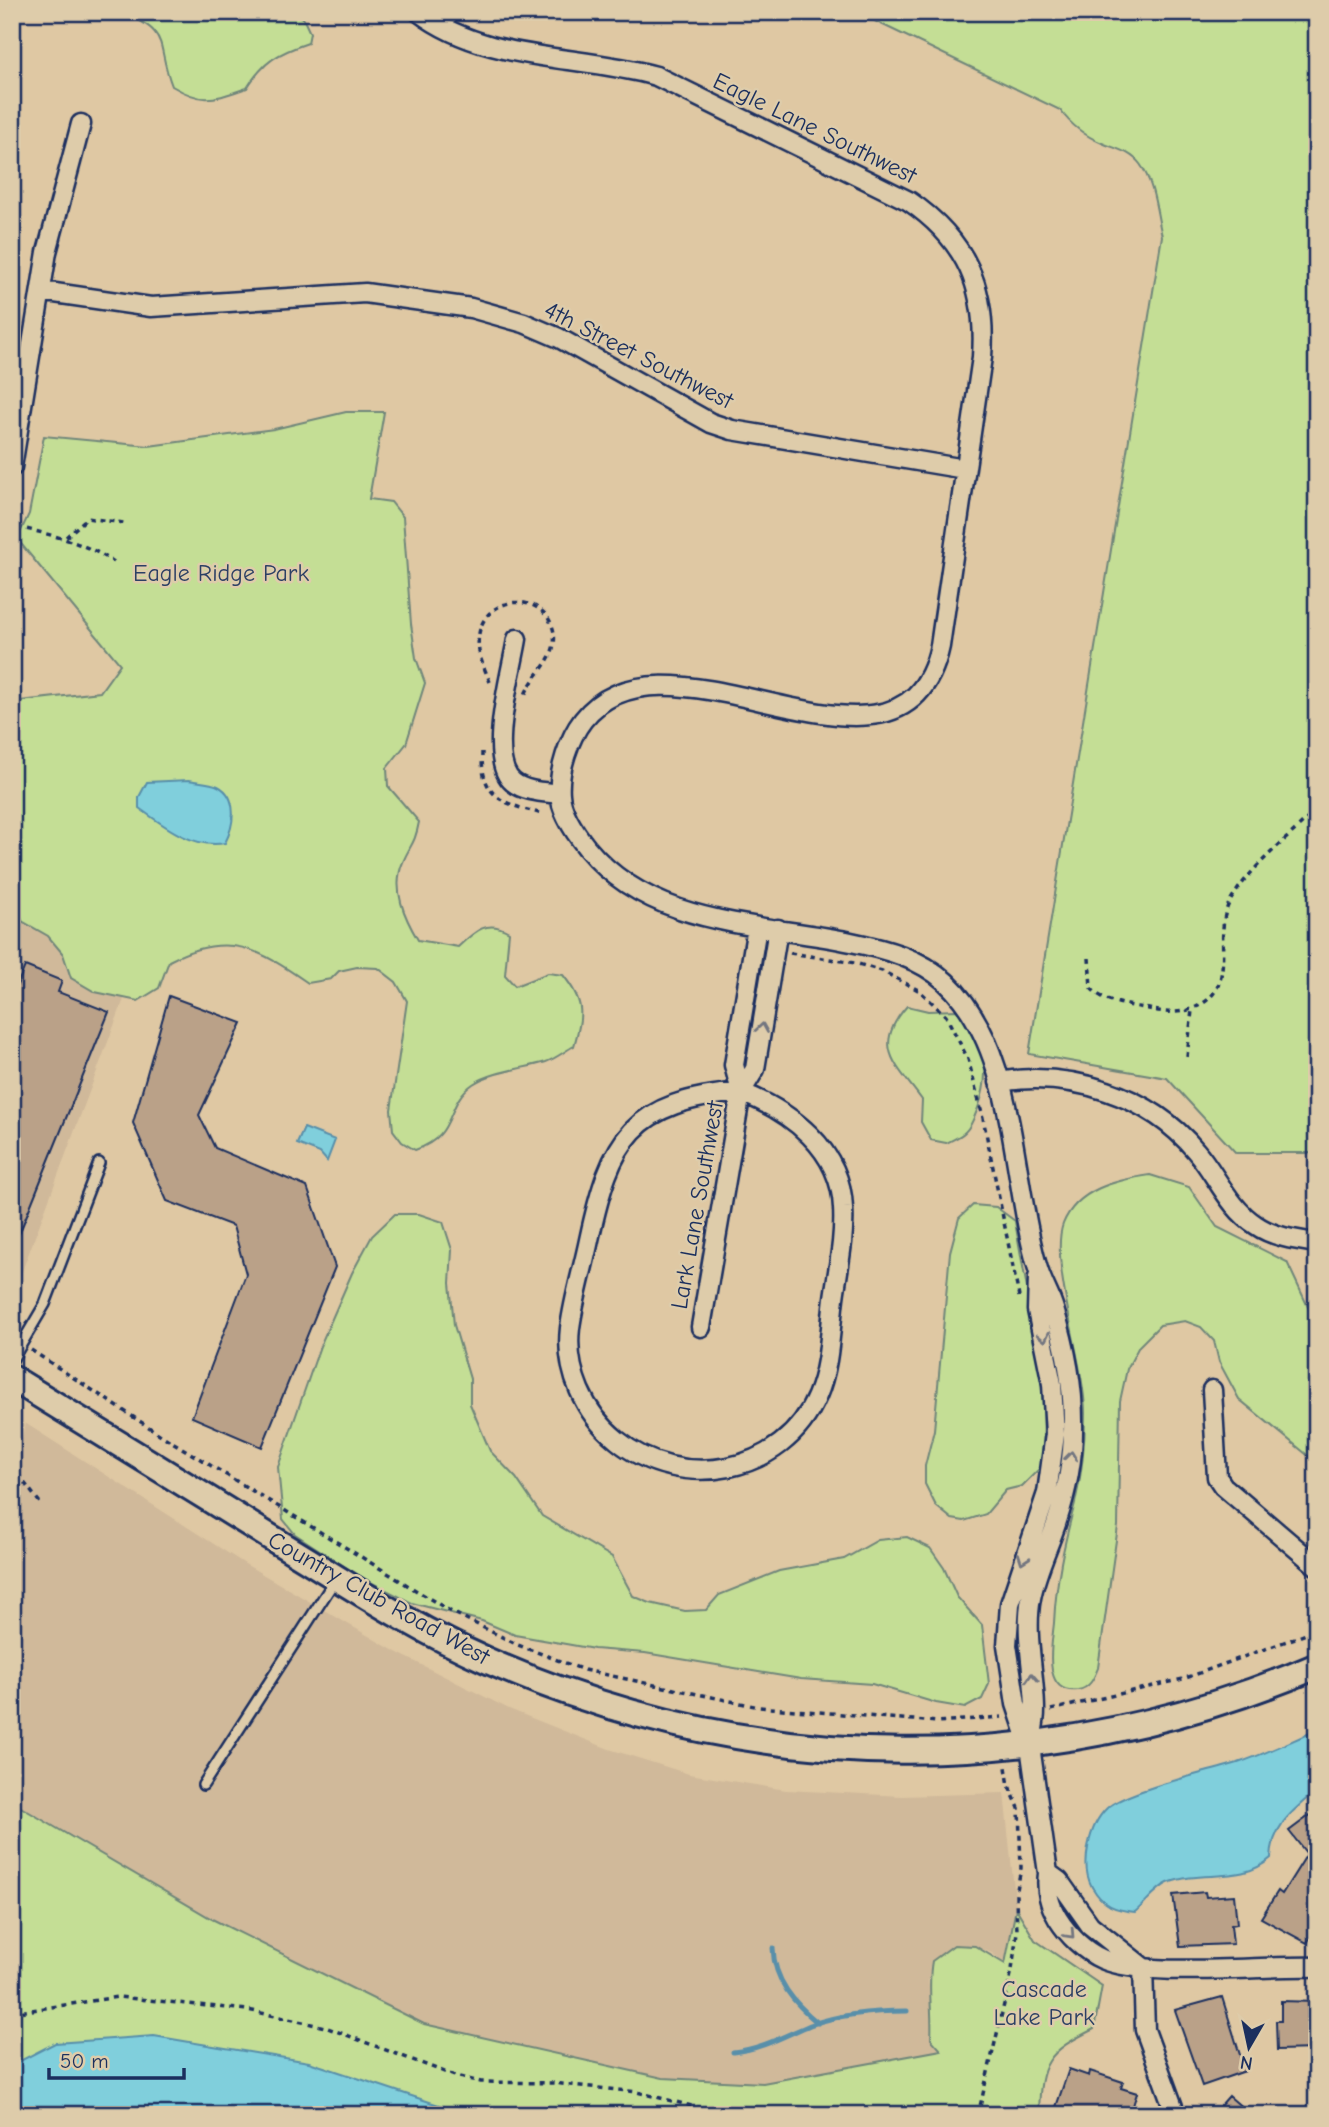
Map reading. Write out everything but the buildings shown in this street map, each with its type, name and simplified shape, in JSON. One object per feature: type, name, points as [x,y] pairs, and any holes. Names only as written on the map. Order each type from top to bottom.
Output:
[{"type":"main road","name":"Country Club Road West","points":[[12,1378],[419,1626],[485,1660],[558,1688],[645,1716],[733,1735],[822,1746],[916,1750],[1004,1748],[1030,1746],[1161,1720],[1222,1702],[1317,1666]]},
{"type":"street","name":"Eagle Lane Southwest","points":[[419,12],[464,40],[612,65],[656,76],[909,201],[933,217],[962,254],[983,310],[982,357],[938,657],[928,684],[915,699],[900,709],[867,717],[687,688],[636,685],[595,706],[579,726],[569,748],[560,794]]},
{"type":"street","points":[[12,467],[58,201],[81,124]]},
{"type":"street","name":"4th Street Southwest","points":[[41,291],[151,307],[365,293],[471,308],[524,323],[559,338],[711,423],[733,430],[965,469]]},
{"type":"street","points":[[517,639],[500,741],[504,770],[512,781],[523,788],[560,794],[573,827],[613,876],[660,903],[686,913],[870,946],[901,955],[929,968],[949,984],[979,1025],[991,1051],[999,1082],[1038,1270],[1054,1306],[1070,1379],[1072,1448],[1063,1502],[1032,1597],[1030,1633],[1035,1713],[1030,1746],[1048,1873],[1059,1881],[1090,1925],[1143,1967],[1317,1967]]},
{"type":"street","name":"Lark Lane Southwest","points":[[741,1092],[734,1065],[757,927]]},
{"type":"street","name":"Lark Lane Southwest","points":[[702,1326],[741,1092],[755,1069],[778,929]]},
{"type":"street","points":[[999,1082],[1043,1079],[1084,1085],[1124,1096],[1150,1109],[1197,1151],[1239,1210],[1255,1225],[1274,1234],[1317,1243]]},
{"type":"street","points":[[741,1092],[767,1102],[811,1134],[824,1152],[841,1191],[843,1230],[825,1373],[807,1416],[774,1449],[750,1462],[723,1469],[673,1468],[650,1461],[624,1446],[588,1408],[572,1370],[570,1329],[599,1193],[615,1155],[626,1138],[640,1124],[677,1101],[741,1092]]},
{"type":"street","points":[[1212,1390],[1217,1477],[1223,1486],[1317,1566]]},
{"type":"street","points":[[1143,1967],[1146,2030],[1176,2115]]},
{"type":"lane","points":[[12,1360],[45,1304],[99,1163]]},
{"type":"lane","points":[[203,1785],[336,1577]]},
{"type":"path","points":[[66,537],[87,518],[124,523]]},
{"type":"path","points":[[17,527],[66,537],[90,547],[114,562]]},
{"type":"path","points":[[1089,958],[1091,988],[1096,995],[1160,1012],[1192,1010],[1206,1003],[1220,982],[1224,958],[1222,923],[1231,899],[1262,860],[1317,809]]},
{"type":"path","points":[[774,951],[855,963],[882,971],[920,991],[946,1016],[968,1059],[982,1113],[1019,1301]]},
{"type":"path","points":[[1187,1057],[1192,1010]]},
{"type":"path","points":[[23,1344],[164,1437],[450,1611],[518,1645],[584,1670],[759,1707],[937,1722],[1001,1717]]},
{"type":"path","points":[[12,1467],[41,1504]]},
{"type":"path","points":[[1060,1709],[1183,1679],[1317,1630]]},
{"type":"path","points":[[978,2115],[1012,1970],[1017,1932],[1016,1895],[1021,1868],[1019,1808],[1009,1786],[999,1706]]},
{"type":"path","points":[[12,2013],[118,1997],[237,2009],[325,2027],[455,2076],[481,2082],[553,2083],[637,2092],[727,2115]]},
{"type":"shaded area","points":[[12,901],[136,967],[12,1298]]},
{"type":"shaded area","points":[[25,1423],[245,1564],[396,1652],[509,1709],[609,1749],[689,1774],[786,1790],[902,1796],[1004,1793],[1016,1908],[1005,1964],[992,1953],[975,1946],[954,1945],[932,1961],[928,1980],[933,2017],[931,2039],[942,2050],[763,2083],[663,2078],[424,2024],[212,1919],[12,1802],[12,1489]]},
{"type":"green space","points":[[121,12],[294,12],[303,18],[310,33],[308,43],[273,59],[259,71],[247,88],[217,97],[201,98],[172,86],[156,33],[149,26]]},
{"type":"green space","points":[[856,12],[1317,12],[1317,1153],[1236,1153],[1167,1078],[1029,1054],[1162,236],[1149,180],[1132,156],[1084,133],[1060,110]]},
{"type":"green space","name":"Eagle Ridge Park","points":[[346,412],[384,412],[369,499],[391,502],[403,517],[411,624],[416,658],[425,683],[406,744],[387,768],[388,786],[419,822],[398,882],[404,913],[418,940],[458,947],[476,932],[488,927],[509,932],[505,975],[515,986],[548,973],[563,975],[579,1001],[580,1009],[574,1046],[546,1062],[499,1073],[473,1084],[458,1101],[438,1137],[415,1150],[402,1142],[393,1130],[391,1110],[407,1001],[396,982],[378,968],[357,967],[339,971],[331,979],[308,983],[258,953],[226,945],[209,947],[169,961],[159,988],[138,1001],[95,992],[71,978],[63,954],[48,936],[22,921],[17,902],[12,901],[12,702],[100,692],[120,664],[17,539],[29,514],[44,436],[149,446],[274,429]]},
{"type":"green space","points":[[907,1006],[928,1011],[957,1010],[967,1021],[980,1044],[985,1081],[974,1118],[965,1132],[946,1143],[931,1140],[921,1122],[922,1100],[892,1056],[890,1034]]},
{"type":"green space","points":[[1150,1175],[1189,1187],[1217,1227],[1287,1262],[1317,1326],[1317,1463],[1239,1399],[1219,1362],[1214,1341],[1201,1327],[1185,1321],[1160,1325],[1139,1346],[1127,1369],[1120,1401],[1118,1526],[1098,1668],[1086,1687],[1078,1690],[1066,1689],[1058,1685],[1054,1677],[1051,1655],[1061,1562],[1081,1470],[1085,1413],[1080,1369],[1064,1288],[1060,1241],[1063,1224],[1069,1212],[1088,1194],[1111,1183]]},
{"type":"green space","points":[[973,1205],[996,1207],[1015,1221],[1036,1343],[1044,1435],[1042,1466],[1022,1486],[1006,1490],[986,1514],[964,1521],[952,1519],[936,1506],[925,1484],[925,1466],[934,1430],[950,1252],[959,1218]]},
{"type":"green space","points":[[395,1214],[419,1214],[443,1222],[452,1250],[450,1283],[454,1325],[470,1379],[470,1404],[490,1451],[516,1478],[542,1516],[612,1557],[633,1596],[685,1611],[706,1610],[719,1595],[779,1571],[844,1559],[878,1540],[907,1537],[930,1548],[944,1568],[957,1597],[982,1625],[989,1684],[982,1699],[965,1708],[936,1703],[872,1684],[801,1679],[515,1635],[482,1621],[412,1603],[364,1579],[295,1534],[283,1519],[278,1467],[320,1346],[352,1273],[372,1236]]},
{"type":"green space","name":"Cascade Lake Park","points":[[12,1802],[212,1919],[424,2024],[663,2078],[763,2083],[941,2050],[931,2039],[932,1961],[954,1945],[975,1946],[1005,1964],[1016,1908],[1035,1940],[1102,1986],[1094,2029],[1056,2052],[1049,2061],[1041,2082],[1039,2115],[12,2115]]},
{"type":"water","points":[[189,780],[218,786],[229,797],[233,812],[225,843],[202,843],[190,839],[169,829],[139,808],[139,797],[147,782]]},
{"type":"water","points":[[304,1128],[335,1140],[327,1161],[320,1153],[297,1144]]},
{"type":"water","points":[[1317,1730],[1317,1790],[1280,1827],[1272,1846],[1271,1858],[1247,1871],[1168,1883],[1135,1912],[1110,1906],[1096,1893],[1088,1878],[1088,1846],[1095,1825],[1107,1808],[1117,1801],[1169,1782],[1268,1752]]},
{"type":"water","points":[[154,2036],[309,2062],[469,2115],[12,2115],[12,2065],[55,2043]]},
{"type":"waterway","points":[[773,1948],[781,1981],[801,2007],[818,2023]]},
{"type":"waterway","points":[[733,2052],[763,2045],[833,2018],[907,2011]]}]
